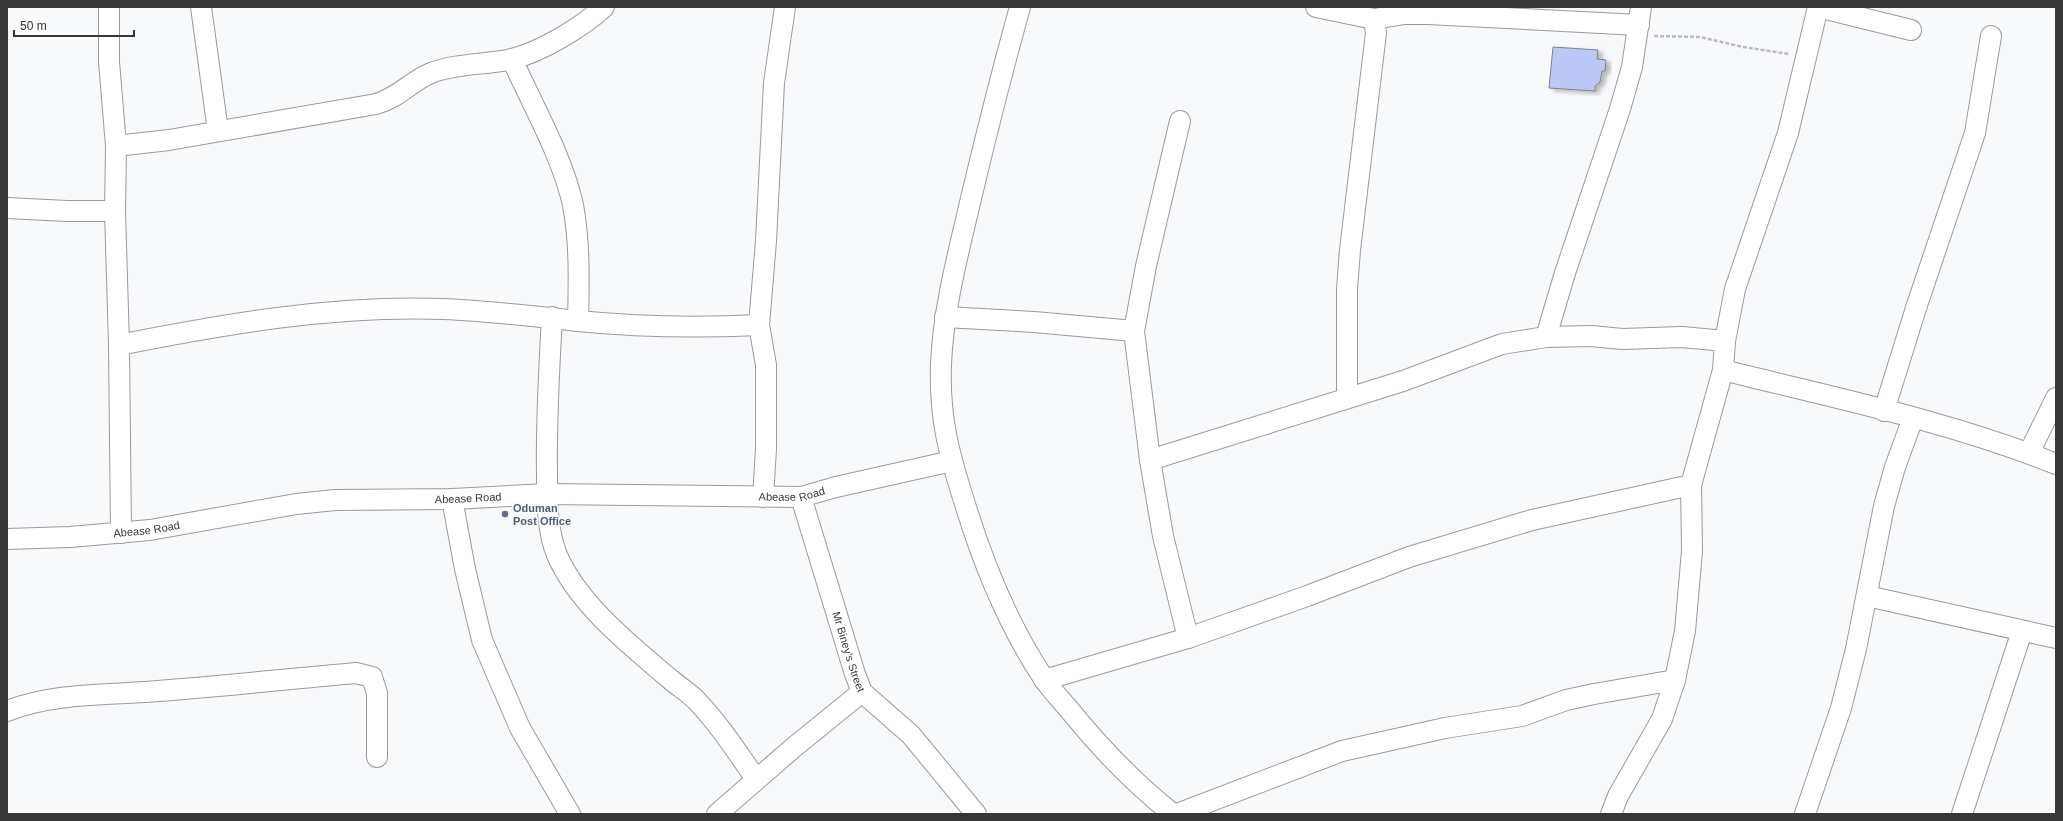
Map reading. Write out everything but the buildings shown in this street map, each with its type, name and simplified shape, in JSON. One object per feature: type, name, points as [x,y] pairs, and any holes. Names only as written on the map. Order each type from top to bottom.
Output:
[{"type":"street","points":[[109,7],[109,62],[116,146],[115,211],[119,345],[121,533]]},
{"type":"street","points":[[201,7],[218,131]]},
{"type":"street","points":[[116,146],[169,140],[376,104],[400,94],[431,73],[445,69],[512,59],[536,52],[592,18],[604,7]]},
{"type":"street","points":[[763,497],[766,449],[766,365],[759,325],[766,241],[774,83],[785,7]]},
{"type":"street","points":[[1020,7],[979,162],[946,317],[941,362],[941,392],[944,430],[952,461],[988,573],[1001,603],[1044,680],[1102,750],[1144,790],[1173,814]]},
{"type":"street","points":[[1316,7],[1374,19],[1404,14],[1442,14],[1639,22],[1632,67],[1620,108],[1565,273],[1546,337]]},
{"type":"street","points":[[1611,814],[1618,796],[1662,719],[1675,680],[1685,631],[1692,551],[1691,485],[1723,370],[1725,341],[1735,289],[1788,133],[1808,56],[1818,7],[1911,30]]},
{"type":"street","points":[[1347,397],[1347,289],[1351,242],[1376,33],[1374,19]]},
{"type":"street","points":[[1884,411],[1918,300],[1975,133],[1991,36]]},
{"type":"street","points":[[512,59],[549,140],[573,205],[579,278],[578,321]]},
{"type":"street","points":[[1180,121],[1146,266],[1134,331],[1150,460],[1163,536],[1188,638]]},
{"type":"street","points":[[7,208],[68,211],[115,211]]},
{"type":"street","points":[[119,345],[320,313],[443,310],[552,317],[578,321],[707,328],[759,325]]},
{"type":"street","points":[[552,317],[546,438],[547,494],[551,538],[556,554],[573,583],[591,605],[622,637],[695,699],[712,719],[756,779]]},
{"type":"street","points":[[946,317],[1034,322],[1134,331]]},
{"type":"street","points":[[1150,460],[1347,397],[1403,381],[1502,344],[1546,337],[1591,336],[1622,339],[1682,337],[1725,341]]},
{"type":"street","points":[[1723,370],[1913,418],[2029,453],[2056,464]]},
{"type":"street","points":[[2029,453],[2056,398]]},
{"type":"street","points":[[1805,814],[1841,708],[1867,596],[1874,549],[1884,506],[1895,467],[1913,418]]},
{"type":"street","name":"Abease Road","points":[[7,539],[70,537],[150,530],[296,504],[343,500],[452,498],[547,494],[801,497],[836,487],[952,461]]},
{"type":"street","points":[[1044,680],[1188,638],[1424,553],[1532,520],[1691,485]]},
{"type":"street","name":"Mr Biney’s Street","points":[[801,497],[855,674],[862,692],[911,735],[976,814]]},
{"type":"street","points":[[452,498],[482,640],[520,728],[570,814]]},
{"type":"street","points":[[1867,596],[2056,638]]},
{"type":"street","points":[[1962,814],[2022,631]]},
{"type":"street","points":[[7,711],[23,705],[71,696],[144,692],[356,673],[372,677],[377,693],[377,757]]},
{"type":"street","points":[[1176,814],[1342,751],[1445,728],[1522,716],[1566,700],[1675,680]]},
{"type":"street","points":[[717,814],[756,779],[862,692]]},
{"type":"path","points":[[1639,22],[1661,37],[1700,37],[1743,47],[1808,56]]},
{"type":"place","name":"Oduman Post Office","points":[[505,514]]}]
